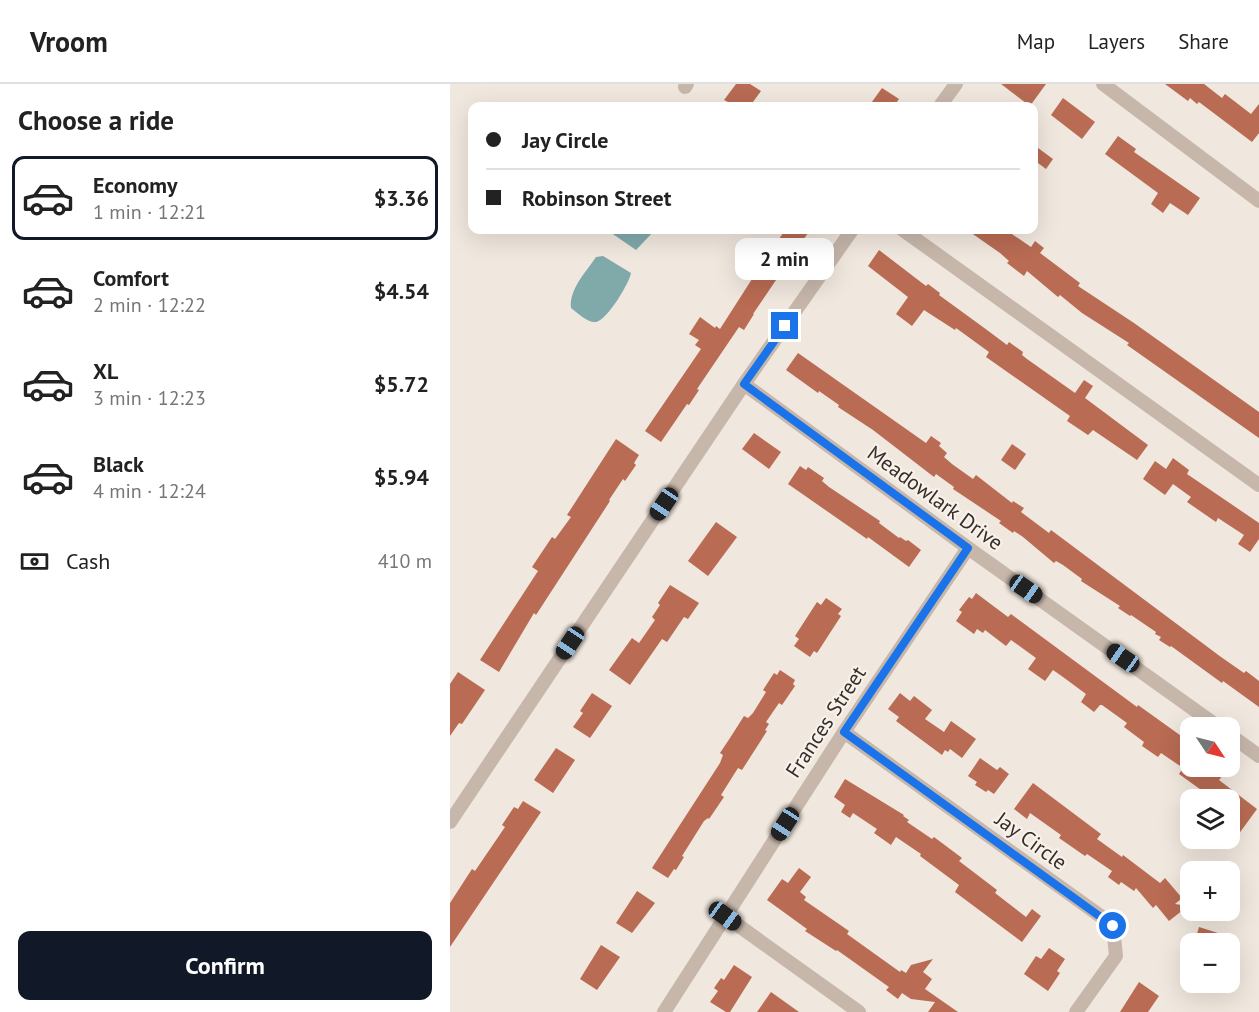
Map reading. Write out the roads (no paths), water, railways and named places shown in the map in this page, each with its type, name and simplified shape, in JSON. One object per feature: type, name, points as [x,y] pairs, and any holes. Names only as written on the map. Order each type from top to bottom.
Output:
[{"type":"street","points":[[943,102],[956,84]]},
{"type":"street","points":[[1103,84],[1259,201]]},
{"type":"street","points":[[450,822],[744,384],[849,234]]},
{"type":"street","points":[[909,234],[1259,485]]},
{"type":"street","name":"Meadowlark Drive","points":[[744,384],[1205,717]]},
{"type":"street","name":"Frances Street","points":[[664,1012],[844,732],[968,548]]},
{"type":"street","name":"Jay Circle","points":[[844,732],[1113,926],[1116,956],[1076,1012]]},
{"type":"street","points":[[1240,742],[1259,756]]},
{"type":"street","points":[[725,916],[858,1012]]},
{"type":"water","points":[[613,234],[651,234],[636,250]]},
{"type":"water","points":[[603,256],[631,273],[622,293],[611,309],[601,320],[593,322],[571,308],[571,301],[575,287],[583,275],[596,257]]}]
